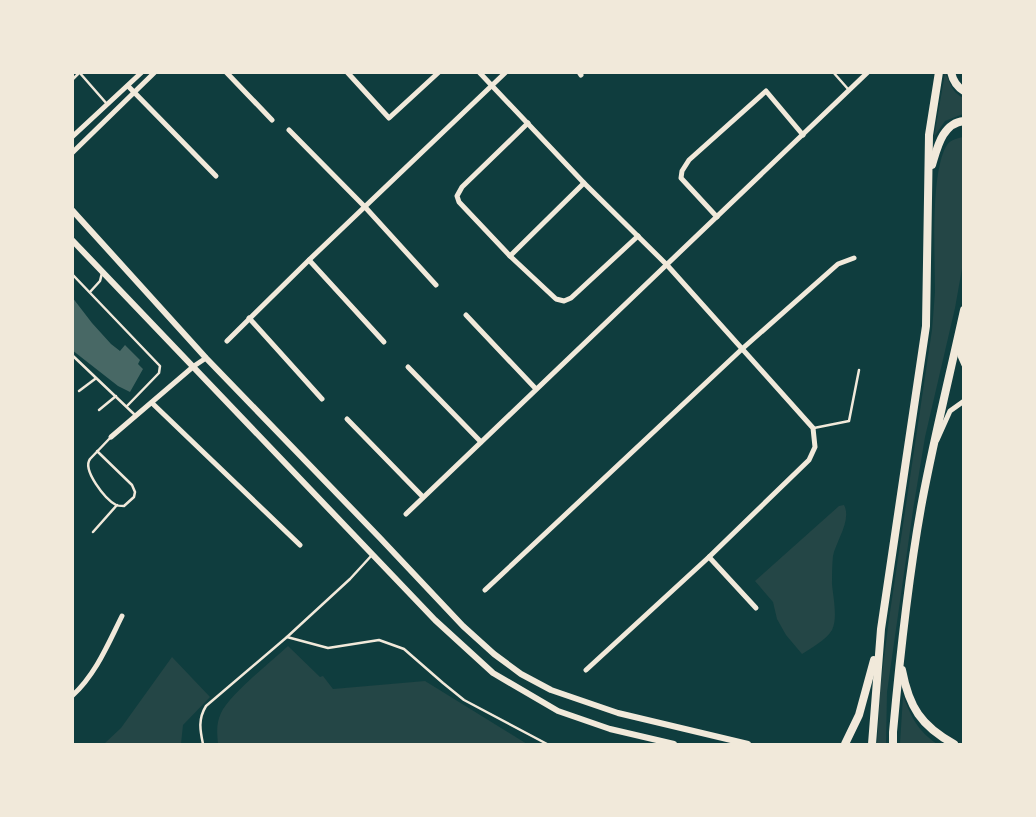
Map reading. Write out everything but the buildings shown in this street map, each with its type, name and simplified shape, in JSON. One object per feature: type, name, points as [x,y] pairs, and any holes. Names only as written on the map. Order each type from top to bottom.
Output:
[{"type":"main road","points":[[845,744],[859,715],[869,683],[880,629],[926,326],[930,135],[939,72]]},
{"type":"main road","points":[[951,72],[952,79],[964,91]]},
{"type":"main road","points":[[930,172],[940,140],[952,125],[964,121]]},
{"type":"main road","points":[[893,744],[900,660],[921,506],[963,311]]},
{"type":"main road","points":[[872,744],[880,629]]},
{"type":"main road","points":[[900,660],[907,694],[913,707],[922,721],[932,731],[954,744]]},
{"type":"street","points":[[72,137],[142,72]]},
{"type":"street","points":[[72,153],[155,72]]},
{"type":"street","points":[[226,72],[272,120]]},
{"type":"street","points":[[347,72],[390,118],[439,72]]},
{"type":"street","points":[[479,72],[584,183],[667,265],[813,428],[815,447],[809,460],[709,557],[586,670]]},
{"type":"street","points":[[227,341],[506,72]]},
{"type":"street","points":[[406,514],[868,72]]},
{"type":"street","points":[[128,86],[216,176]]},
{"type":"street","points":[[717,217],[681,178],[682,171],[689,160],[766,91],[802,135]]},
{"type":"street","points":[[528,123],[462,187],[457,196],[459,202],[510,256],[556,299],[564,301],[570,298],[638,236]]},
{"type":"street","points":[[289,130],[365,207],[436,285]]},
{"type":"street","points":[[510,256],[584,183]]},
{"type":"street","points":[[72,210],[206,358],[462,626],[521,674],[551,690],[618,713],[748,744]]},
{"type":"street","points":[[72,240],[434,620],[493,673],[558,711],[610,729],[674,744]]},
{"type":"street","points":[[485,590],[742,349],[838,264],[854,258]]},
{"type":"street","points":[[309,260],[384,342]]},
{"type":"street","points":[[963,311],[960,356],[964,365]]},
{"type":"street","points":[[466,315],[536,389]]},
{"type":"street","points":[[249,318],[322,399]]},
{"type":"street","points":[[111,437],[194,366],[206,358]]},
{"type":"street","points":[[408,367],[481,442]]},
{"type":"street","points":[[931,454],[950,411],[964,401]]},
{"type":"street","points":[[152,403],[300,545]]},
{"type":"street","points":[[347,419],[424,497]]},
{"type":"street","points":[[709,557],[756,608]]},
{"type":"street","points":[[72,696],[80,689],[100,662],[122,616]]},
{"type":"lane","points":[[833,72],[850,90]]},
{"type":"lane","points":[[72,80],[79,73],[108,105]]},
{"type":"lane","points":[[89,293],[100,281],[102,271]]},
{"type":"lane","points":[[72,274],[160,366],[159,373],[128,406]]},
{"type":"lane","points":[[73,356],[128,406],[136,416]]},
{"type":"lane","points":[[813,428],[849,421],[858,370]]},
{"type":"lane","points":[[80,391],[95,378]]},
{"type":"lane","points":[[99,410],[116,396]]},
{"type":"lane","points":[[97,451],[134,490],[134,498],[124,506],[117,505],[104,492],[88,470],[88,462],[97,451],[111,437]]},
{"type":"lane","points":[[94,532],[117,505]]},
{"type":"lane","points":[[203,744],[200,716],[206,706],[287,637],[373,555]]},
{"type":"lane","points":[[287,637],[328,648],[379,640],[404,649],[464,700],[547,744]]},
{"type":"shaded area","points":[[945,73],[953,90],[963,98],[963,114],[945,121],[934,137]]},
{"type":"shaded area","points":[[963,137],[963,263],[955,308],[925,437],[913,510],[887,692],[886,744],[877,744],[880,691],[889,619],[932,330],[935,292],[934,238],[938,174],[948,143]]},
{"type":"shaded area","points":[[844,505],[846,511],[845,524],[833,556],[834,625],[826,637],[802,654],[786,635],[777,619],[773,602],[755,581],[839,506]]},
{"type":"shaded area","points":[[288,646],[320,677],[323,676],[333,689],[425,681],[527,744],[218,744],[218,721],[226,706],[241,688]]},
{"type":"shaded area","points":[[172,657],[210,697],[183,725],[181,744],[104,744],[121,728]]},
{"type":"shaded area","points":[[903,696],[916,723],[937,744],[900,744]]}]
